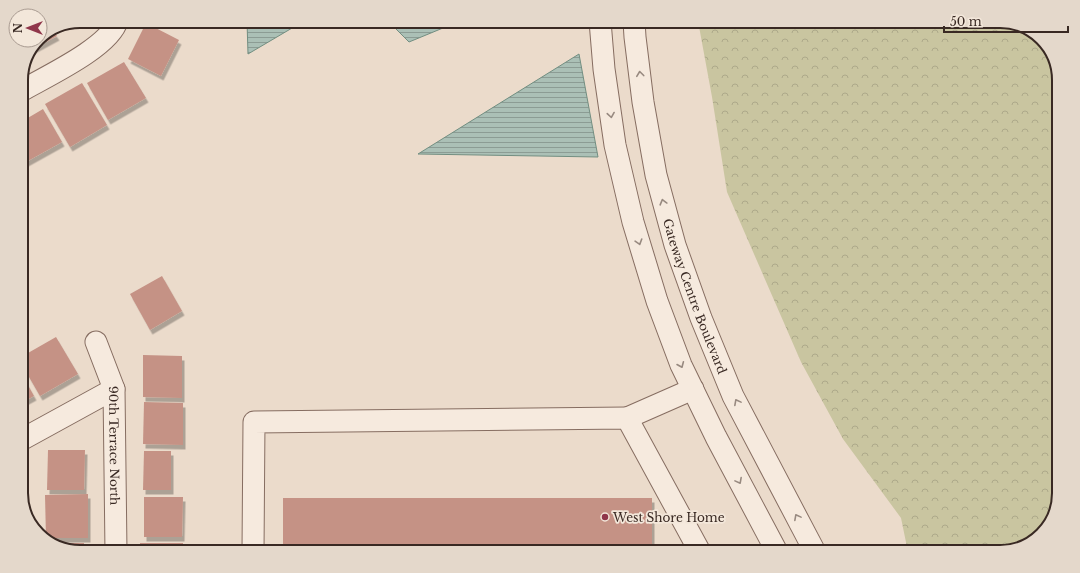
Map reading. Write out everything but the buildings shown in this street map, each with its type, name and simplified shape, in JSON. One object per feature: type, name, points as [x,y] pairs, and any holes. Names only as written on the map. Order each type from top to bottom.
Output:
[{"type":"street","points":[[28,86],[83,56],[104,40],[112,28]]},
{"type":"street","points":[[601,28],[604,69],[615,145],[632,222],[657,301],[681,365],[716,437],[773,545]]},
{"type":"street","name":"Gateway Centre Boulevard","points":[[634,28],[643,102],[656,175],[675,245],[701,318],[734,396],[811,545]]},
{"type":"street","name":"90th Terrace North","points":[[96,342],[114,390],[116,545]]},
{"type":"street","points":[[253,545],[254,422],[627,418],[693,389]]},
{"type":"street","points":[[28,436],[114,390]]},
{"type":"street","points":[[627,418],[696,545]]},
{"type":"green space","points":[[699,28],[1007,28],[1023,33],[1034,41],[1043,51],[1047,57],[1052,76],[1052,493],[1047,516],[1039,527],[1029,536],[1017,542],[1000,545],[907,545],[901,518],[843,439],[801,362],[727,192]]},
{"type":"shaded area","points":[[247,28],[292,28],[248,54]]},
{"type":"shaded area","points":[[395,28],[443,28],[409,42]]},
{"type":"shaded area","points":[[579,54],[598,157],[418,154]]},
{"type":"place","name":"West Shore Home","points":[[605,517]]}]
